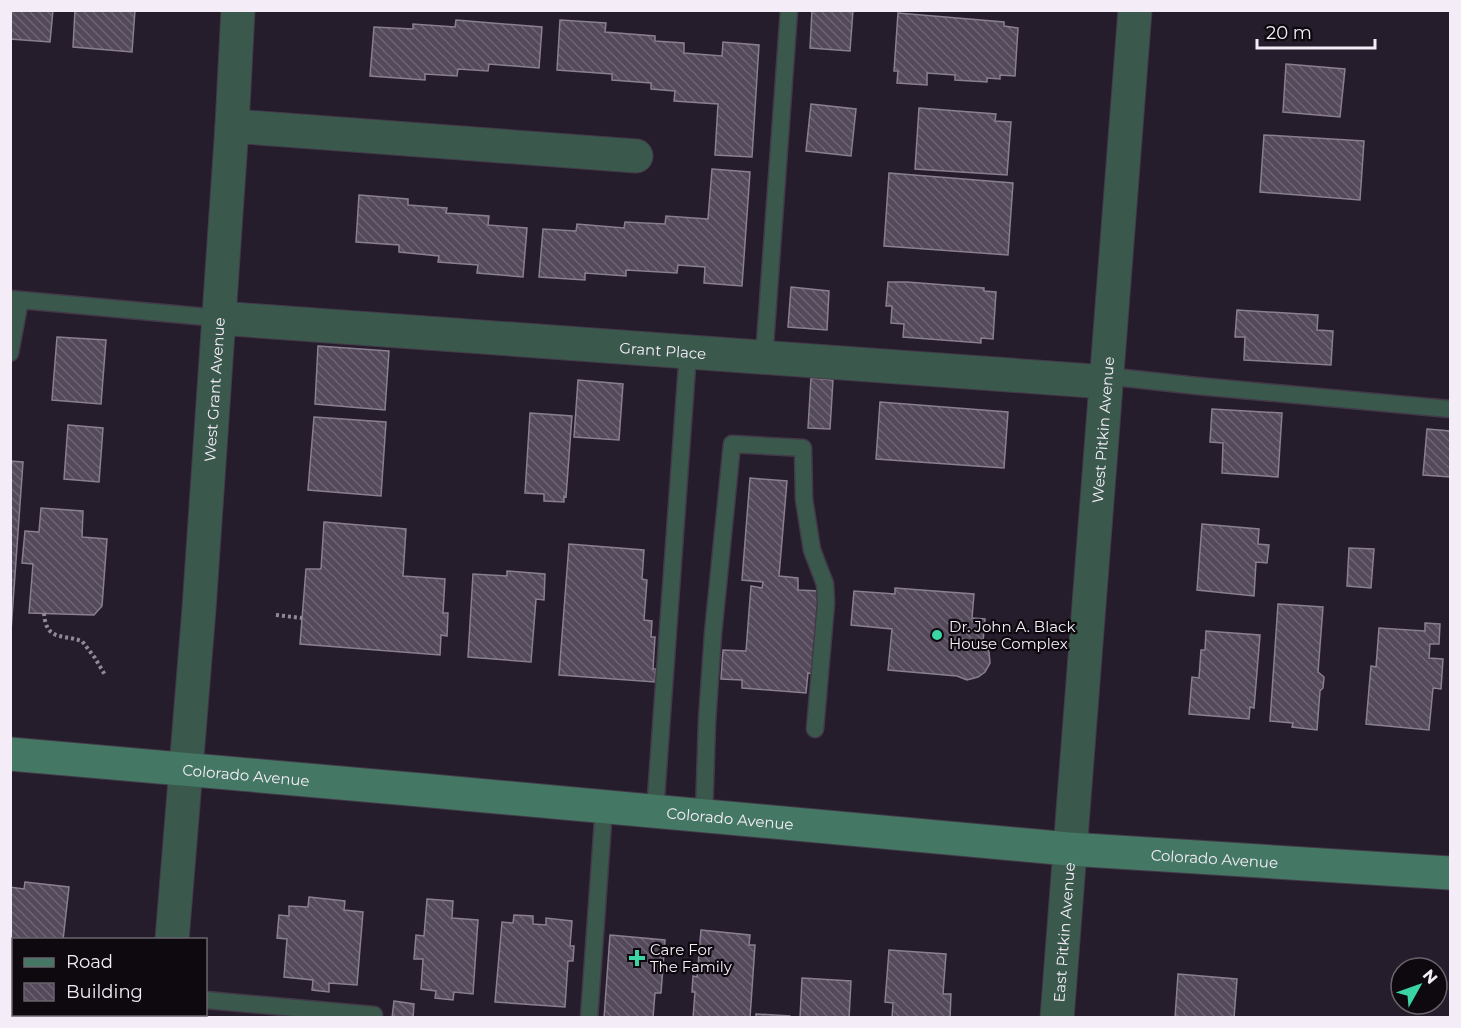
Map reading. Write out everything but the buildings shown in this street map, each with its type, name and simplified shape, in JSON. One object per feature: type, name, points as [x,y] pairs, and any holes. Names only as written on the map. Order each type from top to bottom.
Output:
[{"type":"street","name":"West Grant Avenue","points":[[172,938],[199,609],[238,10]]},
{"type":"street","name":"West Pitkin Avenue","points":[[1069,849],[1135,10]]},
{"type":"street","points":[[232,126],[636,156]]},
{"type":"street","name":"Grant Place","points":[[218,318],[764,358],[1106,379]]},
{"type":"street","name":"Colorado Avenue","points":[[10,754],[1069,849],[1450,873]]},
{"type":"street","name":"East Pitkin Avenue","points":[[1056,1017],[1069,849]]},
{"type":"lane","points":[[764,358],[789,10]]},
{"type":"lane","points":[[10,352],[15,300],[218,318]]},
{"type":"lane","points":[[655,811],[688,352]]},
{"type":"lane","points":[[1106,379],[1450,409]]},
{"type":"lane","points":[[704,816],[713,634],[732,444],[802,448],[804,499],[812,550],[825,584],[826,603],[815,729]]},
{"type":"lane","points":[[589,1017],[604,807]]},
{"type":"lane","points":[[207,1000],[374,1015]]},
{"type":"lane","points":[[136,1016],[152,1017]]},
{"type":"path","points":[[44,613],[50,633],[82,641],[105,675]]},
{"type":"path","points":[[276,615],[302,618]]},
{"type":"place","name":"Dr. John A. Black House Complex","points":[[937,635]]},
{"type":"place","name":"Care For The Family","points":[[637,958]]}]
